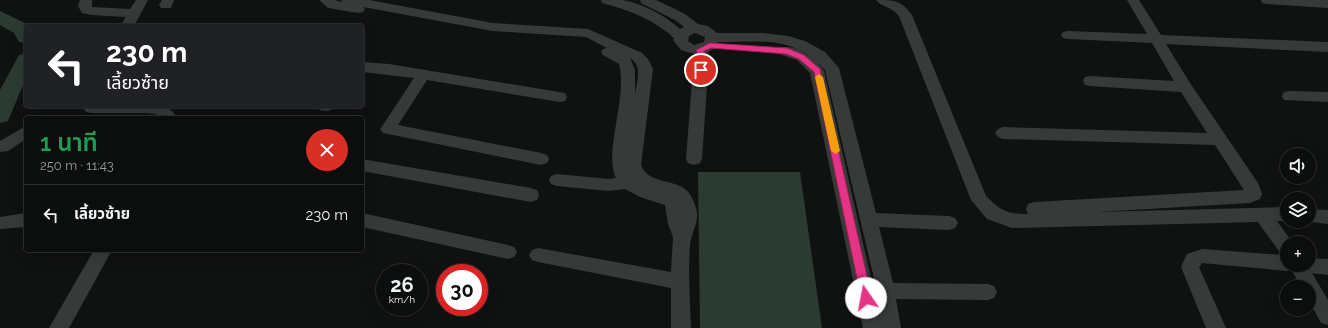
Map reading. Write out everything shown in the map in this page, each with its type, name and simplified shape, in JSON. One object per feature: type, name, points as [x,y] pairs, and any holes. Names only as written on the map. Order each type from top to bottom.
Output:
[{"type":"street","points":[[86,0],[85,6],[87,10],[134,13]]},
{"type":"street","points":[[128,24],[142,0]]},
{"type":"street","points":[[325,0],[333,4],[354,4],[489,33],[525,33],[573,39],[619,57],[626,64],[635,94],[619,165],[621,175],[633,181],[647,193],[669,199],[675,208],[675,222],[682,237],[681,328]]},
{"type":"street","points":[[607,0],[645,12],[669,25],[680,36],[683,44],[687,48],[708,44],[771,39],[791,42],[811,50],[832,68],[886,291],[891,328]]},
{"type":"street","points":[[646,0],[680,17],[694,28]]},
{"type":"street","points":[[882,0],[898,6],[905,15],[979,200],[993,214],[1012,221],[1280,215]]},
{"type":"street","points":[[1034,208],[1250,196],[1254,194],[1252,188],[1154,38],[1133,0]]},
{"type":"street","points":[[1267,0],[1326,3]]},
{"type":"street","points":[[680,36],[688,30],[694,28],[706,30],[708,44],[702,56],[694,159]]},
{"type":"street","points":[[1068,35],[1328,47]]},
{"type":"street","points":[[708,44],[787,51],[802,57],[817,71],[839,164],[873,328]]},
{"type":"street","points":[[364,67],[423,75],[560,97]]},
{"type":"street","points":[[423,75],[388,128],[541,159]]},
{"type":"street","points":[[1090,81],[1185,87]]},
{"type":"street","points":[[1289,96],[1328,97]]},
{"type":"street","points":[[94,111],[150,108],[166,112]]},
{"type":"street","points":[[2,147],[24,133]]},
{"type":"street","points":[[1003,133],[1220,139]]},
{"type":"street","points":[[839,164],[856,164]]},
{"type":"street","points":[[364,165],[531,195]]},
{"type":"street","points":[[557,180],[609,185],[633,181]]},
{"type":"street","points":[[1263,216],[1280,240]]},
{"type":"street","points":[[1316,216],[1328,217]]},
{"type":"street","points":[[2,223],[24,220]]},
{"type":"street","points":[[364,220],[508,252]]},
{"type":"street","points":[[869,220],[949,223]]},
{"type":"street","points":[[59,328],[103,252]]},
{"type":"street","points":[[538,255],[681,282]]},
{"type":"street","points":[[1216,328],[1190,267],[1193,259],[1202,256],[1280,263]]},
{"type":"street","points":[[1316,266],[1328,267]]},
{"type":"street","points":[[1302,272],[1328,317]]},
{"type":"street","points":[[886,291],[988,292]]},
{"type":"shaded area","points":[[698,172],[800,172],[822,328],[700,328]]},
{"type":"waterway","points":[[0,17],[22,29],[24,33]]},
{"type":"waterway","points":[[0,115],[15,79],[24,63]]},
{"type":"slow traffic","points":[[819,77],[836,151]]},
{"type":"route","points":[[701,70],[702,56],[700,50],[710,45],[721,47],[770,48],[787,51],[802,57],[817,71],[839,164],[866,298]]}]
